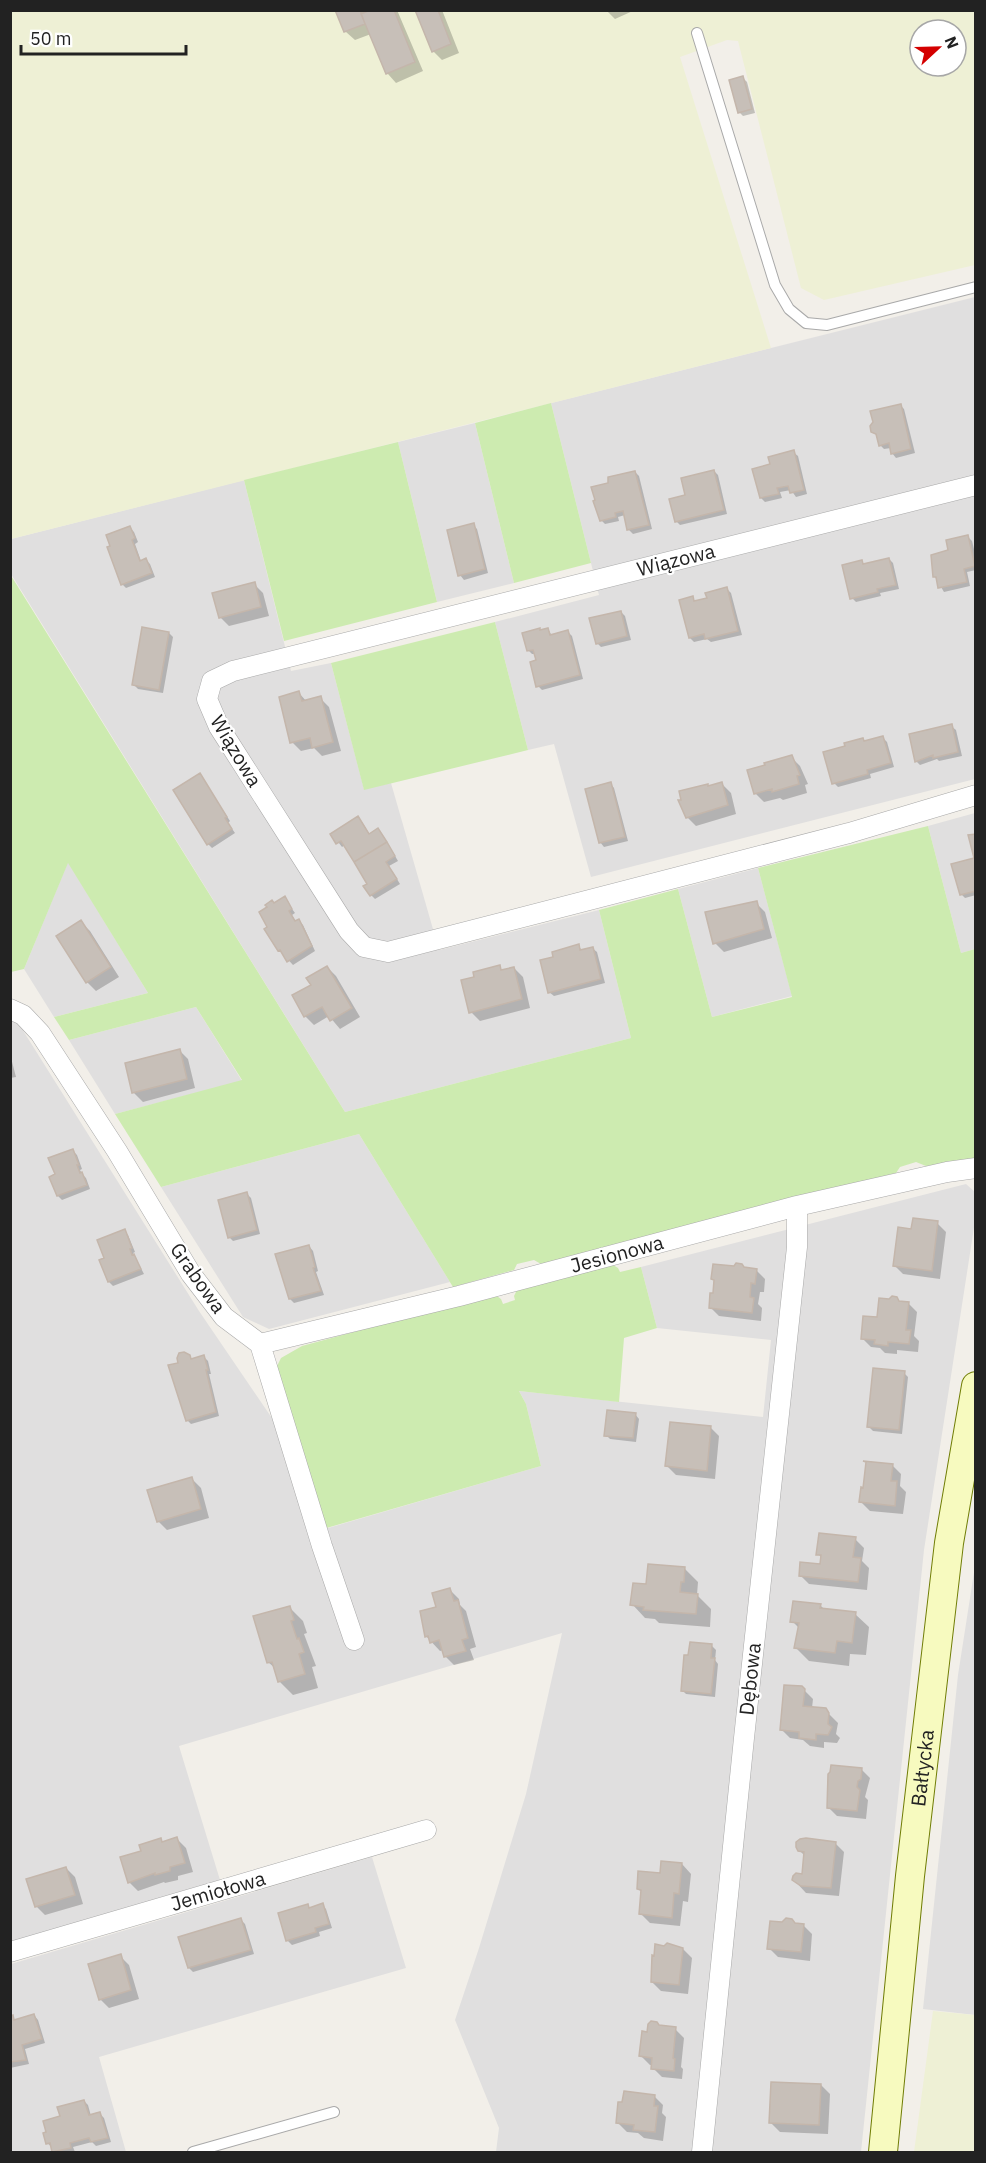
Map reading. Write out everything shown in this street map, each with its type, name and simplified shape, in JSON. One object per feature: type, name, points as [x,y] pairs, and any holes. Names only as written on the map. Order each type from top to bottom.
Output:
[{"type":"street","name":"Wiązowa","points":[[975,485],[233,671],[212,681],[207,699],[219,727],[349,930],[364,947],[388,952],[849,833],[975,795]]},
{"type":"street","name":"Grabowa","points":[[10,1009],[23,1015],[40,1033],[117,1151],[191,1274],[224,1317],[260,1344]]},
{"type":"street","name":"Jesionowa","points":[[260,1344],[459,1296],[797,1206],[947,1172],[975,1168]]},
{"type":"street","name":"Dębowa","points":[[702,2152],[797,1247],[797,1206]]},
{"type":"street","points":[[260,1344],[322,1546],[354,1640]]},
{"type":"street","name":"Bałtycka","points":[[883,2152],[910,1876],[946,1566],[975,1386]]},
{"type":"street","name":"Jemiołowa","points":[[10,1952],[426,1830]]},
{"type":"lane","points":[[697,33],[775,285],[789,309],[806,323],[827,325],[975,287]]},
{"type":"lane","points":[[193,2152],[334,2112]]},
{"type":"shaded area","points":[[975,297],[975,779],[591,877],[554,744],[528,750],[495,622],[599,595],[551,403]]},
{"type":"shaded area","points":[[475,423],[514,583],[437,602],[398,442]]},
{"type":"shaded area","points":[[244,480],[291,671],[331,663],[364,789],[391,783],[439,950],[599,910],[631,1038],[345,1112],[11,574],[11,539]]},
{"type":"shaded area","points":[[975,813],[975,949],[961,953],[928,826]]},
{"type":"shaded area","points":[[68,862],[148,993],[54,1017],[24,969]]},
{"type":"shaded area","points":[[758,868],[792,996],[712,1017],[678,889]]},
{"type":"shaded area","points":[[196,1007],[242,1081],[115,1114],[69,1040]]},
{"type":"shaded area","points":[[11,1018],[17,1021],[199,1311],[278,1427],[311,1533],[541,1466],[526,1404],[519,1391],[763,1417],[771,1340],[657,1328],[641,1267],[966,1184],[975,1192],[975,1221],[924,1550],[861,2152],[496,2152],[499,2128],[455,2020],[526,1794],[562,1633],[179,1746],[220,1880],[11,1942]]},
{"type":"shaded area","points":[[359,1134],[450,1282],[269,1329],[243,1317],[161,1187]]},
{"type":"shaded area","points":[[975,1566],[975,2015],[923,2009],[958,1675]]},
{"type":"shaded area","points":[[372,1857],[406,1968],[99,2057],[126,2152],[11,2152],[11,1964]]},
{"type":"green space","points":[[10,11],[975,11],[975,265],[824,300],[801,288],[738,41],[727,40],[680,57],[771,348],[11,539]]},
{"type":"green space","points":[[551,403],[591,563],[514,583],[475,423]]},
{"type":"green space","points":[[398,442],[437,602],[284,641],[244,480]]},
{"type":"green space","points":[[10,574],[345,1112],[631,1038],[599,910],[678,889],[712,1017],[792,997],[758,868],[928,826],[961,953],[975,949],[975,1161],[926,1166],[916,1162],[900,1167],[896,1173],[541,1264],[534,1260],[517,1264],[514,1270],[453,1287],[359,1134],[161,1187],[115,1114],[242,1080],[196,1007],[69,1040],[54,1017],[148,993],[68,863],[24,969],[11,972]]},
{"type":"green space","points":[[495,622],[528,750],[364,790],[331,663]]},
{"type":"green space","points":[[610,1263],[620,1272],[641,1267],[657,1328],[624,1338],[619,1402],[519,1391],[526,1404],[541,1466],[323,1529],[275,1370],[281,1358],[302,1346],[494,1294],[501,1299],[503,1304],[515,1300],[514,1296],[518,1288]]},
{"type":"green space","points":[[933,2011],[975,2015],[975,2152],[914,2152]]},
{"type":"building","points":[[335,10],[360,10],[365,24],[344,32]]},
{"type":"building","points":[[370,10],[394,10],[415,62],[386,74],[361,14]]},
{"type":"building","points":[[415,10],[438,10],[451,44],[432,52]]},
{"type":"building","points":[[743,76],[752,109],[738,113],[729,80]]},
{"type":"building","points":[[901,404],[911,449],[891,454],[889,443],[879,446],[876,434],[871,432],[870,426],[873,422],[870,411]]},
{"type":"building","points":[[794,450],[804,490],[790,493],[788,486],[777,488],[779,494],[760,498],[752,469],[770,464],[768,457]]},
{"type":"building","points":[[714,470],[724,510],[675,522],[669,499],[685,495],[681,478]]},
{"type":"building","points":[[635,471],[649,525],[627,530],[623,511],[615,513],[616,517],[600,521],[591,487],[608,483],[608,477]]},
{"type":"building","points":[[474,523],[485,569],[458,576],[447,530]]},
{"type":"building","points":[[130,526],[135,538],[132,540],[140,561],[146,558],[152,573],[121,585],[107,547],[110,546],[106,535]]},
{"type":"building","points":[[968,535],[975,566],[964,569],[967,582],[938,588],[936,577],[933,577],[931,555],[948,550],[946,540]]},
{"type":"building","points":[[889,558],[896,585],[850,599],[842,565],[862,560],[863,564]]},
{"type":"building","points":[[255,582],[261,607],[219,618],[212,593]]},
{"type":"building","points":[[727,587],[738,631],[705,639],[704,634],[689,638],[679,600],[693,596],[694,601],[707,598],[705,593]]},
{"type":"building","points":[[621,611],[627,636],[596,644],[589,618]]},
{"type":"building","points":[[142,627],[169,632],[159,690],[132,685]]},
{"type":"building","points":[[540,628],[540,630],[548,628],[550,635],[568,630],[580,675],[536,687],[530,662],[536,660],[533,650],[527,651],[522,633]]},
{"type":"building","points":[[299,691],[302,701],[321,696],[333,742],[312,748],[310,738],[290,743],[279,697]]},
{"type":"building","points":[[952,724],[958,752],[933,758],[933,755],[915,762],[909,734]]},
{"type":"building","points":[[883,736],[891,763],[867,770],[868,774],[832,784],[823,752],[845,746],[844,743]]},
{"type":"building","points":[[792,755],[800,775],[797,776],[799,784],[772,792],[772,789],[754,794],[747,770]]},
{"type":"building","points":[[200,773],[232,829],[207,845],[173,790]]},
{"type":"building","points":[[611,782],[625,837],[599,843],[585,789]]},
{"type":"building","points":[[722,782],[728,805],[686,818],[678,800],[681,800],[679,791]]},
{"type":"building","points":[[358,816],[369,834],[378,828],[387,842],[354,862],[341,841],[336,844],[330,834]]},
{"type":"building","points":[[976,834],[976,891],[960,895],[951,864],[974,858],[968,835]]},
{"type":"building","points":[[387,842],[395,856],[386,862],[397,879],[370,896],[363,886],[367,884],[354,862]]},
{"type":"building","points":[[285,896],[292,909],[289,911],[295,921],[299,919],[312,946],[287,962],[264,929],[267,927],[259,912],[272,900],[274,903]]},
{"type":"building","points":[[757,901],[764,929],[713,944],[705,912]]},
{"type":"building","points":[[81,920],[111,967],[86,983],[56,936]]},
{"type":"building","points":[[579,944],[580,950],[593,947],[601,979],[548,993],[540,960],[553,957],[552,952]]},
{"type":"building","points":[[500,965],[501,970],[514,967],[522,999],[469,1013],[461,980],[474,977],[473,972]]},
{"type":"building","points":[[327,966],[352,1008],[330,1021],[322,1007],[304,1017],[292,995],[311,985],[306,978]]},
{"type":"building","points":[[180,1049],[187,1079],[132,1093],[125,1063]]},
{"type":"building","points":[[73,1149],[80,1173],[82,1172],[87,1185],[57,1196],[49,1177],[55,1174],[48,1158]]},
{"type":"building","points":[[247,1192],[257,1230],[228,1238],[218,1200]]},
{"type":"building","points":[[913,1218],[938,1221],[932,1271],[893,1266],[898,1227],[911,1229]]},
{"type":"building","points":[[125,1229],[132,1248],[130,1249],[132,1255],[134,1254],[141,1269],[108,1282],[99,1260],[104,1258],[97,1240]]},
{"type":"building","points":[[309,1245],[315,1267],[313,1268],[321,1291],[289,1299],[275,1254]]},
{"type":"building","points":[[736,1263],[757,1269],[755,1284],[751,1283],[750,1297],[754,1298],[752,1313],[709,1308],[710,1293],[713,1293],[714,1280],[711,1279],[713,1264],[734,1266]]},
{"type":"building","points":[[892,1296],[897,1297],[899,1301],[909,1302],[906,1330],[911,1330],[909,1344],[888,1342],[888,1346],[874,1344],[875,1340],[861,1339],[863,1316],[877,1317],[879,1298],[889,1299]]},
{"type":"building","points":[[184,1352],[190,1355],[191,1359],[204,1355],[216,1412],[186,1421],[168,1365],[178,1363],[179,1353]]},
{"type":"building","points":[[873,1368],[905,1371],[899,1430],[867,1427]]},
{"type":"building","points":[[607,1410],[636,1413],[633,1438],[604,1436]]},
{"type":"building","points":[[670,1422],[711,1426],[707,1471],[665,1466]]},
{"type":"building","points":[[863,1461],[893,1464],[891,1481],[897,1481],[895,1506],[859,1502],[866,1462]]},
{"type":"building","points":[[192,1477],[201,1509],[157,1522],[147,1490]]},
{"type":"building","points":[[819,1533],[856,1537],[853,1557],[861,1558],[858,1582],[799,1576],[800,1562],[820,1564],[821,1555],[816,1555]]},
{"type":"building","points":[[648,1564],[685,1567],[684,1582],[681,1582],[680,1592],[698,1594],[696,1614],[643,1610],[644,1607],[630,1605],[633,1583],[646,1584]]},
{"type":"building","points":[[450,1588],[454,1601],[458,1600],[468,1638],[462,1640],[466,1651],[444,1657],[439,1640],[430,1643],[428,1636],[425,1637],[420,1611],[436,1607],[432,1593]]},
{"type":"building","points":[[793,1601],[821,1604],[820,1608],[856,1612],[852,1643],[837,1641],[835,1653],[794,1648],[799,1623],[790,1622]]},
{"type":"building","points":[[290,1606],[294,1620],[291,1621],[304,1652],[299,1654],[305,1674],[278,1682],[272,1662],[267,1663],[253,1616]]},
{"type":"building","points":[[690,1642],[712,1644],[711,1658],[715,1658],[711,1694],[681,1691],[684,1655],[688,1655]]},
{"type":"building","points":[[784,1685],[802,1686],[805,1689],[803,1706],[826,1708],[829,1713],[828,1724],[832,1727],[828,1735],[816,1734],[816,1740],[799,1738],[799,1732],[780,1730]]},
{"type":"building","points":[[831,1765],[862,1768],[861,1779],[857,1787],[860,1790],[857,1811],[827,1808],[828,1774]]},
{"type":"building","points":[[177,1837],[185,1863],[170,1867],[170,1871],[155,1875],[155,1873],[128,1883],[120,1857],[141,1851],[139,1845],[161,1838],[162,1842]]},
{"type":"building","points":[[806,1838],[836,1842],[831,1888],[801,1886],[792,1880],[796,1873],[802,1874],[804,1852],[798,1851],[796,1842]]},
{"type":"building","points":[[661,1861],[682,1863],[679,1894],[674,1893],[672,1918],[639,1914],[641,1890],[637,1889],[638,1871],[660,1873]]},
{"type":"building","points":[[66,1867],[75,1895],[35,1907],[26,1879]]},
{"type":"building","points":[[323,1903],[329,1924],[315,1928],[316,1932],[286,1941],[278,1913],[308,1904],[309,1908]]},
{"type":"building","points":[[241,1918],[251,1950],[188,1968],[178,1937]]},
{"type":"building","points":[[786,1918],[792,1919],[795,1923],[804,1924],[801,1952],[767,1949],[770,1921],[782,1922]]},
{"type":"building","points":[[667,1943],[683,1948],[679,1985],[651,1982],[652,1955],[654,1956],[655,1944],[664,1946]]},
{"type":"building","points":[[121,1954],[131,1990],[99,2000],[88,1964]]},
{"type":"building","points":[[34,2014],[42,2039],[22,2045],[26,2060],[10,2062],[10,2016],[13,2015],[14,2020]]},
{"type":"building","points":[[651,2021],[659,2025],[676,2027],[674,2071],[651,2069],[652,2058],[639,2056],[642,2031],[647,2032]]},
{"type":"building","points":[[771,2082],[821,2084],[819,2125],[769,2123]]},
{"type":"building","points":[[624,2091],[655,2095],[654,2106],[658,2106],[655,2132],[633,2130],[634,2125],[616,2123],[618,2102],[622,2102]]},
{"type":"building","points":[[84,2100],[89,2115],[100,2112],[108,2138],[91,2142],[89,2138],[70,2143],[71,2148],[52,2152],[50,2143],[46,2144],[43,2121],[60,2116],[57,2107]]}]
